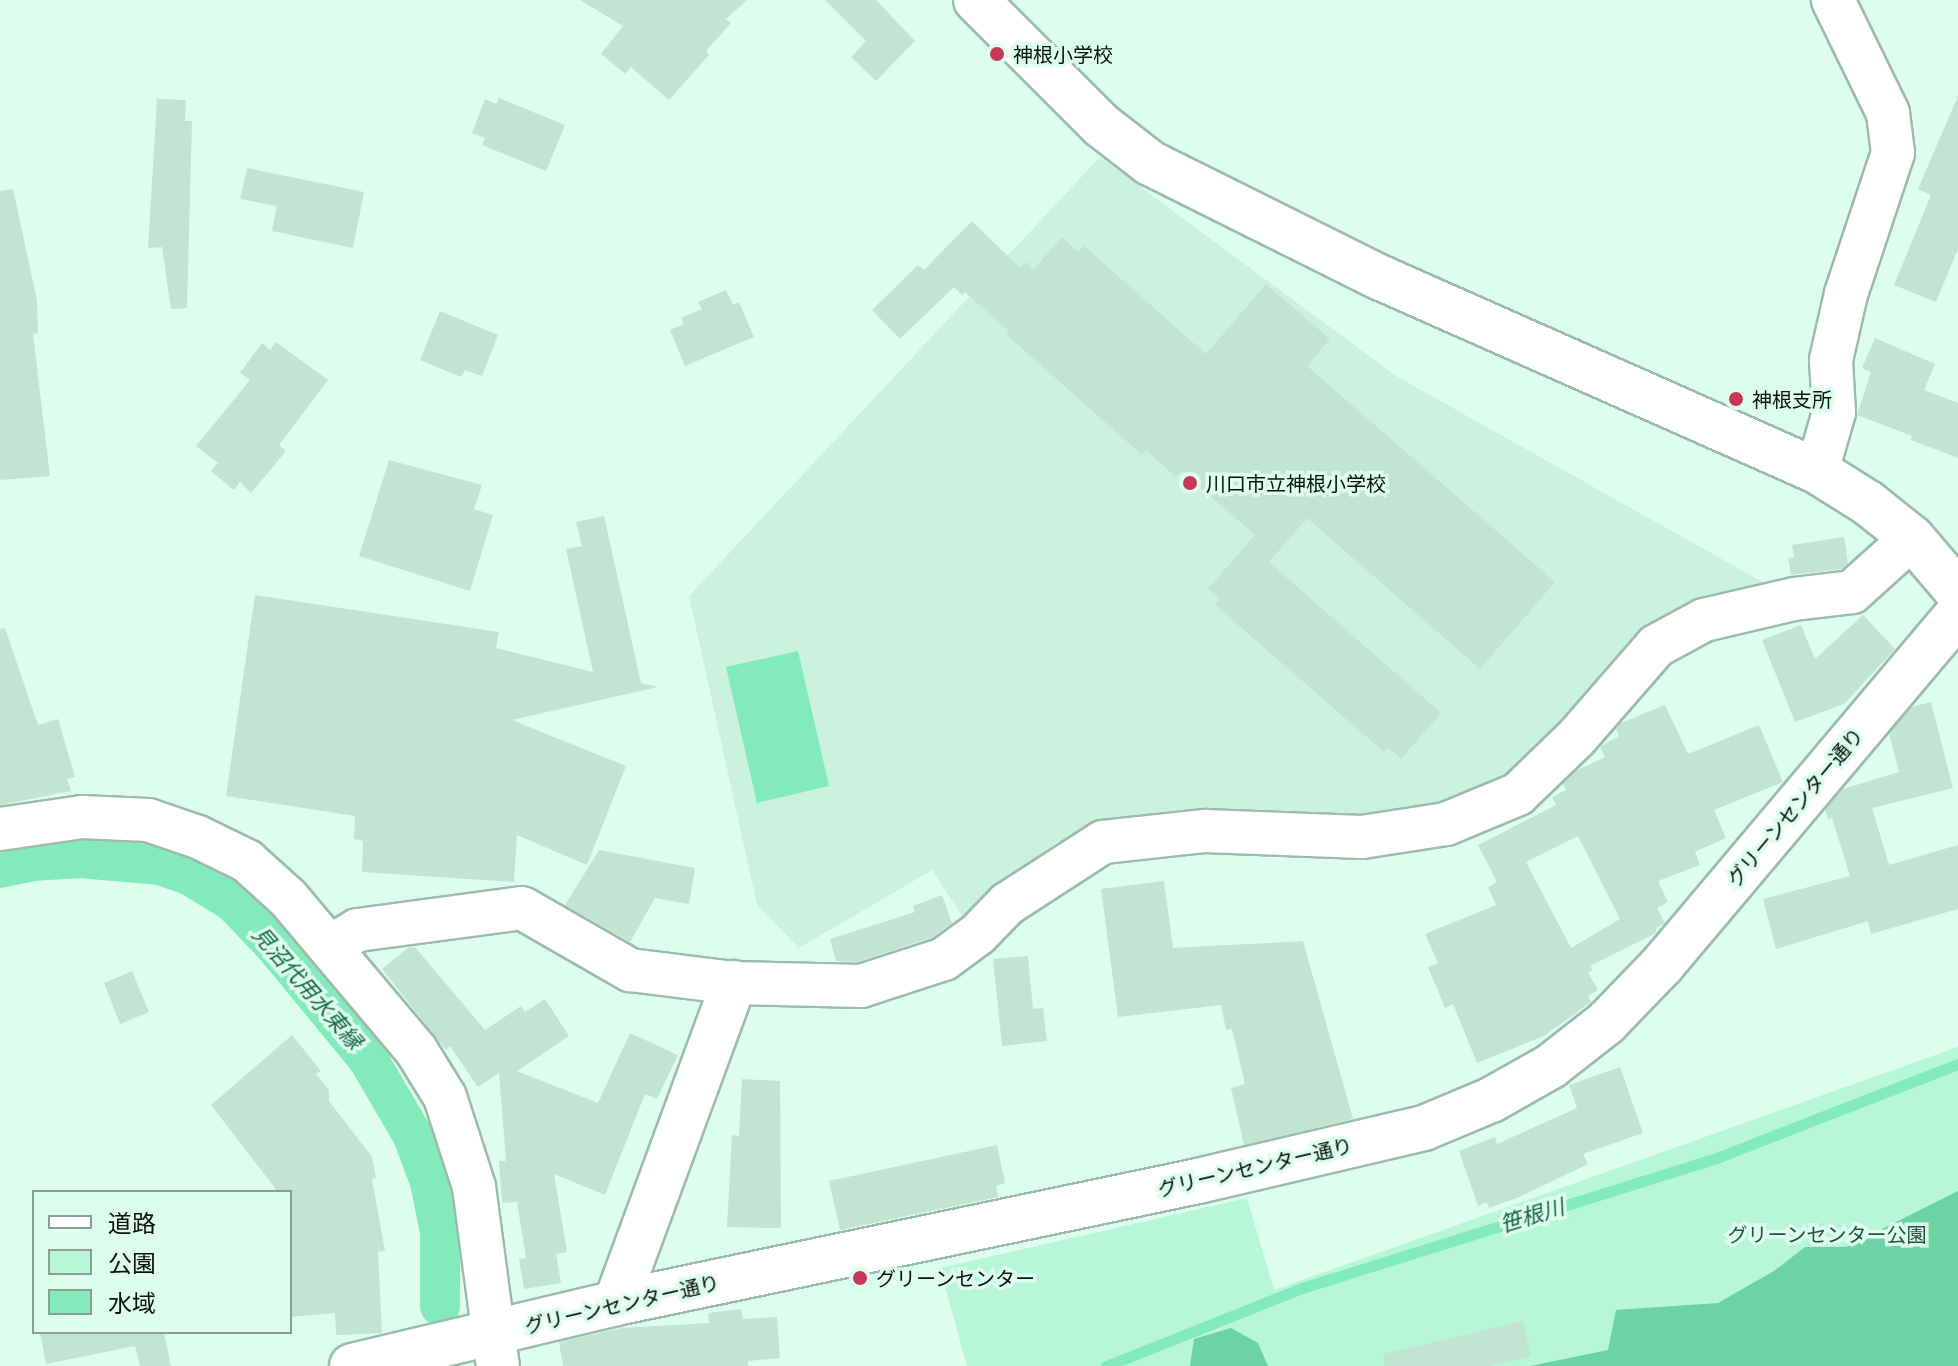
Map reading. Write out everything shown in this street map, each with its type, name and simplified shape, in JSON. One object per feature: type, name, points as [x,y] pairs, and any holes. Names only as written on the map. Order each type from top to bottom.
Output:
[{"type":"street","points":[[976,0],[1101,125],[1150,163],[1379,277],[1817,471],[1868,503],[1912,538],[1958,592]]},
{"type":"street","points":[[1817,471],[1834,412],[1831,360],[1846,294],[1893,153],[1888,113],[1833,0]]},
{"type":"street","points":[[331,946],[358,930],[522,908],[630,970],[734,983],[861,986],[944,959],[978,934],[1007,904],[1103,842],[1205,831],[1362,837],[1446,824],[1518,794],[1577,737],[1656,646],[1704,620],[1794,599],[1852,592],[1912,538]]},
{"type":"street","name":"グリーンセンター通り","points":[[352,1366],[496,1350],[616,1303],[1212,1178],[1424,1128],[1491,1100],[1551,1066],[1606,1023],[1662,965],[1958,613]]},
{"type":"street","points":[[0,829],[95,818],[148,820],[198,837],[247,861],[288,898],[416,1050],[445,1097],[474,1187],[496,1350]]},
{"type":"street","points":[[616,1303],[734,983]]},
{"type":"shaded area","name":"川口市立神根小学校","points":[[1100,157],[1396,376],[1775,589],[1564,734],[1489,794],[1383,818],[1303,819],[1180,812],[1104,825],[1057,842],[962,916],[932,870],[799,948],[757,905],[689,596]]},
{"type":"shaded area","points":[[1958,1191],[1958,1366],[1530,1366],[1608,1350],[1616,1310],[1718,1303],[1774,1271],[1805,1247],[1846,1247]]},
{"type":"shaded area","points":[[1231,1328],[1258,1343],[1268,1366],[1190,1366],[1194,1339]]},
{"type":"green space","name":"グリーンセンター公園","points":[[1958,1047],[1958,1366],[967,1366],[940,1268],[1247,1198],[1274,1290]]},
{"type":"water","points":[[798,651],[829,786],[757,803],[726,667]]},
{"type":"building","points":[[580,0],[747,0],[726,19],[731,23],[706,51],[709,55],[669,100],[631,67],[625,74],[601,54],[623,26]]},
{"type":"building","points":[[825,0],[876,0],[915,41],[876,81],[851,57],[866,41]]},
{"type":"building","points":[[1958,96],[1958,249],[1936,302],[1894,285],[1931,195],[1918,189]]},
{"type":"building","points":[[499,98],[565,125],[546,171],[482,145],[485,138],[472,133],[485,99],[496,104]]},
{"type":"building","points":[[157,99],[186,100],[185,121],[192,121],[187,308],[171,309],[162,247],[148,248]]},
{"type":"building","points":[[247,168],[364,192],[353,248],[272,231],[277,206],[240,199]]},
{"type":"building","points":[[13,189],[37,300],[38,333],[33,334],[50,476],[0,480],[0,191]]},
{"type":"building","points":[[972,221],[1020,268],[1027,262],[1034,269],[1062,237],[1078,252],[1084,246],[1206,354],[1266,284],[1330,339],[1307,366],[1555,582],[1480,669],[1307,518],[1269,562],[1441,713],[1401,759],[1388,747],[1384,752],[1215,605],[1220,599],[1208,589],[1255,535],[1182,471],[1176,477],[1146,450],[1142,455],[1006,334],[1009,331],[965,292],[962,295],[954,287],[900,339],[872,310],[918,265],[924,270]]},
{"type":"building","points":[[726,290],[733,305],[739,302],[754,337],[685,366],[670,330],[684,324],[681,318],[702,309],[698,302]]},
{"type":"building","points":[[440,311],[498,335],[482,376],[465,370],[461,377],[420,360]]},
{"type":"building","points":[[1875,338],[1935,364],[1924,390],[1958,403],[1958,458],[1857,415],[1871,372],[1862,368]]},
{"type":"building","points":[[276,342],[328,380],[279,445],[286,451],[251,493],[240,482],[234,490],[211,471],[218,463],[196,446],[250,380],[240,373],[262,343],[270,350]]},
{"type":"building","points":[[389,460],[482,485],[474,509],[493,515],[470,591],[359,556]]},
{"type":"building","points":[[604,516],[641,683],[658,687],[512,720],[626,766],[587,865],[517,835],[514,882],[362,872],[363,841],[354,839],[355,816],[226,796],[255,595],[499,632],[496,648],[593,672],[566,549],[582,546],[576,522]]},
{"type":"building","points":[[1844,537],[1848,563],[1842,569],[1791,575],[1788,558],[1794,557],[1792,545]]},
{"type":"building","points":[[1863,615],[1895,649],[1844,704],[1795,722],[1762,640],[1801,625],[1815,659]]},
{"type":"building","points":[[5,628],[38,725],[58,719],[75,777],[67,779],[71,791],[0,805],[0,629]]},
{"type":"building","points":[[1931,702],[1953,788],[1872,808],[1889,865],[1958,845],[1958,909],[1871,934],[1868,921],[1776,949],[1763,899],[1850,876],[1832,818],[1828,819],[1825,809],[1843,789],[1899,772],[1889,733],[1911,707]]},
{"type":"building","points":[[1665,705],[1688,754],[1759,725],[1783,782],[1714,810],[1726,838],[1695,852],[1700,865],[1658,881],[1668,902],[1657,908],[1665,923],[1656,928],[1656,933],[1590,966],[1593,970],[1588,973],[1598,990],[1588,996],[1591,1002],[1544,1036],[1477,1063],[1453,1004],[1445,1008],[1428,967],[1438,963],[1425,934],[1496,905],[1488,887],[1497,882],[1478,845],[1556,805],[1552,797],[1566,790],[1563,784],[1576,771],[1605,757],[1600,747],[1619,736],[1616,729],[1621,723]],"holes":[[[1578,836],[1620,919],[1571,948],[1526,862]]]},
{"type":"building","points":[[599,850],[695,868],[689,904],[655,898],[630,942],[565,905]]},
{"type":"building","points":[[1164,881],[1173,948],[1303,941],[1353,1119],[1244,1145],[1231,1088],[1245,1084],[1232,1029],[1226,1030],[1221,1005],[1118,1017],[1101,889]]},
{"type":"building","points":[[942,895],[952,923],[933,937],[857,962],[836,961],[830,939],[915,912],[913,906]]},
{"type":"building","points":[[415,947],[485,1030],[521,1006],[525,1012],[545,999],[569,1036],[517,1071],[598,1103],[630,1033],[678,1055],[657,1099],[645,1094],[605,1195],[554,1174],[567,1252],[556,1254],[561,1283],[524,1289],[519,1259],[526,1258],[517,1202],[502,1203],[499,1161],[506,1161],[499,1073],[478,1087],[450,1046],[446,1050],[382,969],[408,948]]},
{"type":"building","points":[[1028,956],[1033,1009],[1043,1008],[1047,1041],[1002,1046],[993,959]]},
{"type":"building","points":[[132,971],[149,1012],[120,1024],[104,983]]},
{"type":"building","points":[[292,1035],[321,1071],[316,1074],[329,1090],[329,1101],[372,1157],[376,1178],[372,1179],[385,1251],[378,1252],[382,1333],[336,1335],[335,1313],[292,1317],[292,1190],[276,1190],[211,1105]]},
{"type":"building","points":[[1620,1067],[1643,1133],[1583,1154],[1588,1164],[1517,1198],[1489,1208],[1487,1202],[1478,1206],[1459,1151],[1495,1137],[1497,1144],[1577,1108],[1569,1085]]},
{"type":"building","points":[[742,1079],[780,1081],[781,1228],[727,1227],[732,1135],[739,1136]]},
{"type":"building","points":[[997,1145],[1005,1183],[996,1186],[998,1197],[840,1230],[829,1181]]},
{"type":"building","points":[[741,1309],[743,1319],[777,1317],[780,1358],[748,1361],[748,1366],[563,1366],[559,1342],[621,1328],[709,1323],[708,1313]]},
{"type":"building","points":[[1523,1321],[1531,1356],[1488,1366],[1385,1366],[1383,1354]]},
{"type":"building","points":[[40,1334],[164,1334],[171,1366],[140,1366],[135,1346],[46,1364]]},
{"type":"waterway","name":"見沼代用水東縁","points":[[0,868],[32,861],[80,858],[160,865],[189,875],[233,902],[275,946],[368,1059],[412,1134],[430,1182],[440,1232],[440,1306]]},
{"type":"waterway","name":"笹根川","points":[[1106,1366],[1302,1288],[1719,1157],[1958,1064]]},
{"type":"place","name":"神根小学校","points":[[997,54]]},
{"type":"place","name":"神根支所","points":[[1736,399]]},
{"type":"place","name":"川口市立神根小学校","points":[[1190,483]]},
{"type":"place","name":"グリーンセンター","points":[[860,1278]]}]
